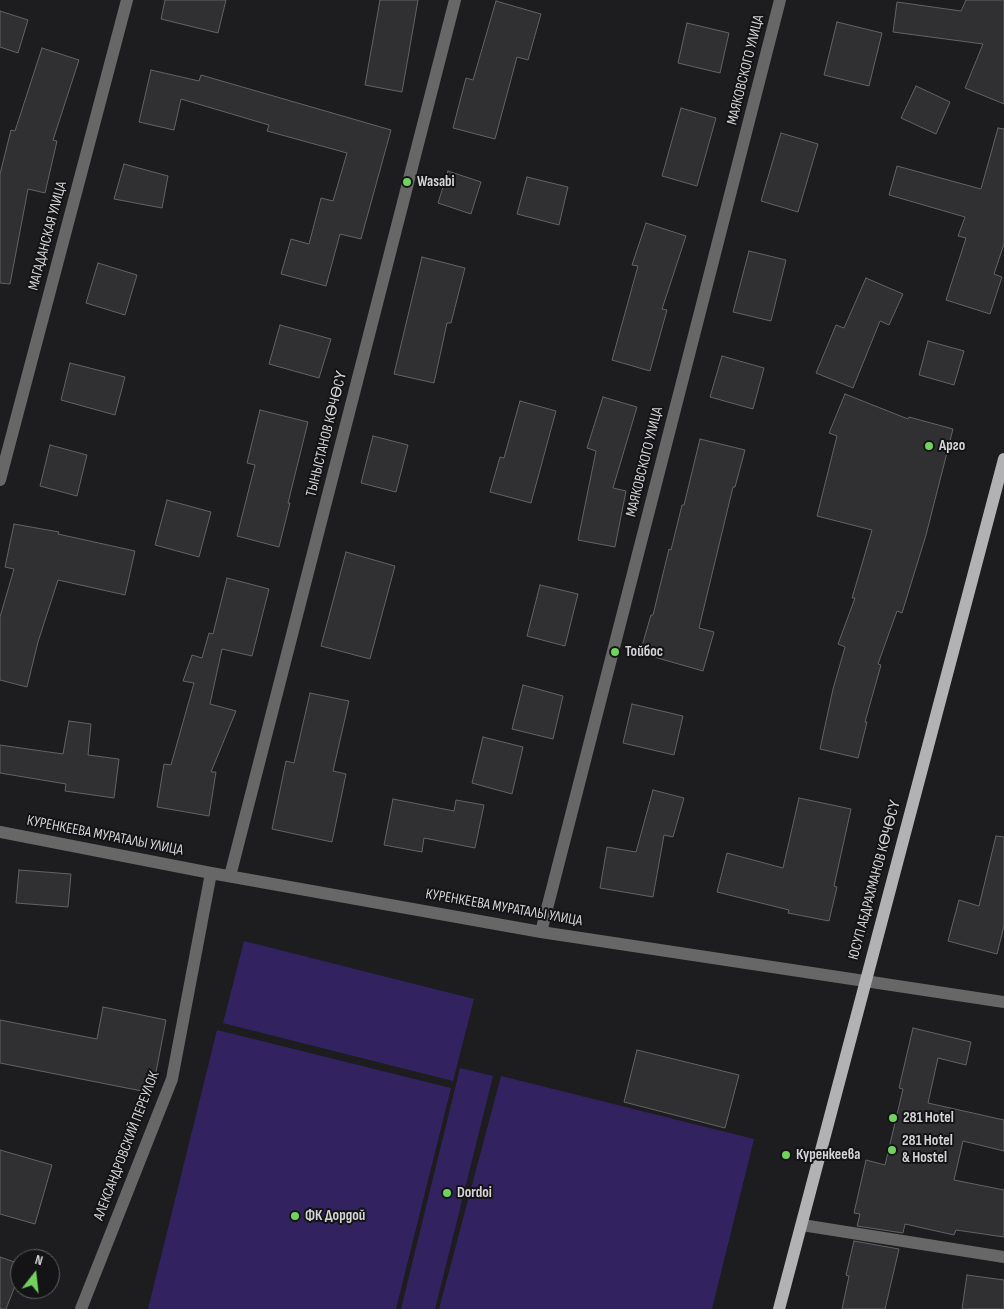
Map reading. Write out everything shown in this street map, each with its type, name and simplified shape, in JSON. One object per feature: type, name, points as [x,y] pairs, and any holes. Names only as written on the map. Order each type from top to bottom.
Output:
[{"type":"main road","name":"ЮСУП АБДРАХМАНОВ КӨЧӨСҮ","points":[[779,1309],[1004,459]]},
{"type":"street","name":"МАГАДАНСКАЯ УЛИЦА","points":[[0,480],[127,0]]},
{"type":"street","name":"ТЫНЫСТАНОВ КӨЧӨСҮ","points":[[230,876],[455,0]]},
{"type":"street","name":"МАЯКОВСКОГО УЛИЦА","points":[[541,932],[780,0]]},
{"type":"street","name":"КУРЕНКЕЕВА МУРАТАЛЫ УЛИЦА","points":[[0,832],[211,873],[541,932],[1004,1002]]},
{"type":"street","name":"АЛЕКСАНДРОВСКИЙ ПЕРЕУЛОК","points":[[81,1309],[172,1079],[211,873]]},
{"type":"street","points":[[802,1224],[1004,1257]]},
{"type":"shaded area","points":[[244,941],[474,999],[453,1081],[223,1023]]},
{"type":"shaded area","name":"ФК Дордой","points":[[217,1030],[451,1088],[396,1309],[148,1309]]},
{"type":"shaded area","name":"Dordoi","points":[[460,1068],[493,1076],[435,1309],[401,1309]]},
{"type":"shaded area","points":[[501,1076],[754,1139],[712,1309],[439,1309]]},
{"type":"building","points":[[165,0],[226,0],[218,33],[161,19]]},
{"type":"building","points":[[380,0],[418,0],[402,92],[365,85]]},
{"type":"building","points":[[966,0],[1004,0],[1004,104],[965,88],[983,44],[893,32],[897,2],[961,11]]},
{"type":"building","points":[[496,1],[541,14],[528,60],[517,57],[495,139],[453,128],[466,78],[473,80]]},
{"type":"building","points":[[0,11],[28,20],[18,53],[0,47]]},
{"type":"building","points":[[837,22],[882,33],[869,86],[824,75]]},
{"type":"building","points":[[687,23],[729,33],[720,73],[678,63]]},
{"type":"building","points":[[42,48],[79,60],[53,140],[57,141],[45,193],[28,189],[10,284],[0,283],[0,174],[11,130],[15,131]]},
{"type":"building","points":[[151,70],[199,81],[201,75],[391,130],[361,239],[340,234],[326,286],[281,274],[291,239],[309,244],[321,198],[333,201],[347,153],[267,131],[269,125],[181,99],[174,130],[139,122]]},
{"type":"building","points":[[916,86],[950,102],[936,134],[901,118]]},
{"type":"building","points":[[681,108],[716,118],[697,186],[662,176]]},
{"type":"building","points":[[998,128],[1004,129],[1004,244],[994,274],[1002,277],[990,314],[946,300],[966,238],[958,236],[965,217],[889,195],[897,166],[981,189]]},
{"type":"building","points":[[781,133],[818,144],[798,212],[761,201]]},
{"type":"building","points":[[124,164],[168,176],[162,208],[114,199]]},
{"type":"building","points":[[448,171],[481,182],[471,214],[438,203]]},
{"type":"building","points":[[527,177],[568,187],[559,225],[517,214]]},
{"type":"building","points":[[646,223],[686,236],[662,309],[667,310],[650,371],[612,360],[638,266],[632,265]]},
{"type":"building","points":[[749,251],[786,260],[771,321],[733,312]]},
{"type":"building","points":[[422,257],[465,268],[451,323],[447,323],[434,383],[394,374]]},
{"type":"building","points":[[98,263],[137,275],[125,315],[86,303]]},
{"type":"building","points":[[866,278],[903,294],[889,325],[880,321],[853,388],[816,373],[836,325],[844,328]]},
{"type":"building","points":[[280,325],[331,339],[319,378],[269,364]]},
{"type":"building","points":[[928,341],[964,351],[954,385],[919,375]]},
{"type":"building","points":[[722,356],[764,368],[753,409],[710,397]]},
{"type":"building","points":[[70,363],[125,377],[115,415],[61,400]]},
{"type":"building","points":[[845,394],[908,419],[909,417],[953,429],[926,535],[902,613],[897,611],[878,664],[881,665],[865,722],[867,722],[858,758],[820,749],[833,689],[845,647],[838,644],[855,598],[852,598],[872,530],[817,516],[837,436],[829,433]]},
{"type":"building","points":[[603,397],[637,407],[613,488],[626,491],[615,547],[578,540],[596,451],[587,448]]},
{"type":"building","points":[[520,401],[556,411],[531,503],[490,492],[500,457],[504,458]]},
{"type":"building","points":[[260,410],[308,422],[279,547],[237,536],[255,465],[247,463]]},
{"type":"building","points":[[373,436],[408,445],[396,492],[361,483]]},
{"type":"building","points":[[700,439],[745,450],[735,487],[733,487],[699,628],[714,632],[703,671],[640,653],[651,615],[653,615],[682,505],[684,505]]},
{"type":"building","points":[[50,445],[87,455],[77,496],[40,486]]},
{"type":"building","points":[[167,500],[211,512],[199,557],[155,545]]},
{"type":"building","points":[[14,524],[59,532],[58,534],[135,551],[125,595],[58,580],[38,642],[27,687],[0,680],[0,617],[14,569],[5,567]]},
{"type":"building","points":[[346,552],[395,566],[370,659],[321,646]]},
{"type":"building","points":[[227,578],[269,589],[252,656],[222,649],[210,704],[236,711],[211,772],[216,772],[209,816],[157,807],[164,764],[171,765],[194,683],[183,681],[192,655],[202,658],[209,633],[213,634]]},
{"type":"building","points":[[540,585],[578,594],[565,646],[527,636]]},
{"type":"building","points":[[523,685],[563,696],[553,739],[512,729]]},
{"type":"building","points":[[310,693],[349,701],[333,771],[346,774],[332,842],[272,829],[286,761],[294,763]]},
{"type":"building","points":[[632,704],[683,716],[674,755],[623,743]]},
{"type":"building","points":[[69,721],[91,724],[88,755],[119,759],[114,798],[65,791],[66,784],[0,773],[0,745],[63,754]]},
{"type":"building","points":[[483,737],[523,747],[512,794],[472,783]]},
{"type":"building","points":[[653,790],[684,798],[673,837],[664,835],[653,897],[600,888],[607,847],[636,852]]},
{"type":"building","points":[[799,798],[851,809],[834,886],[837,887],[829,921],[788,913],[789,910],[717,892],[727,853],[783,868]]},
{"type":"building","points":[[393,799],[454,811],[456,800],[484,805],[475,848],[424,838],[422,852],[384,845]]},
{"type":"building","points":[[996,836],[1004,837],[1004,926],[997,954],[948,941],[959,900],[979,906]]},
{"type":"building","points":[[19,870],[71,874],[68,907],[16,903]]},
{"type":"building","points":[[103,1007],[166,1020],[152,1093],[0,1063],[0,1020],[97,1039]]},
{"type":"building","points":[[913,1028],[971,1042],[966,1065],[938,1058],[928,1103],[1004,1120],[1004,1151],[963,1141],[954,1180],[1004,1190],[1004,1237],[956,1230],[954,1235],[905,1224],[903,1233],[857,1226],[860,1214],[854,1213],[866,1160],[885,1165],[903,1089],[899,1088]]},
{"type":"building","points":[[637,1050],[739,1075],[725,1128],[624,1102]]},
{"type":"building","points":[[0,1150],[52,1165],[35,1224],[0,1214]]},
{"type":"building","points":[[854,1241],[899,1249],[885,1309],[842,1309],[849,1276],[846,1275]]},
{"type":"building","points":[[0,1257],[10,1260],[10,1299],[6,1309],[0,1309]]},
{"type":"building","points":[[967,1275],[1004,1280],[1004,1309],[962,1309]]},
{"type":"place","name":"Wasabi","points":[[407,182]]},
{"type":"place","name":"Арго","points":[[929,446]]},
{"type":"place","name":"Тойбос","points":[[615,652]]},
{"type":"place","name":"281 Hotel","points":[[893,1118]]},
{"type":"place","name":"281 Hotel & Hostel","points":[[892,1150]]},
{"type":"place","name":"Куренкеева","points":[[786,1155]]},
{"type":"place","name":"Dordoi","points":[[447,1193]]},
{"type":"place","name":"ФК Дордой","points":[[295,1216]]}]
